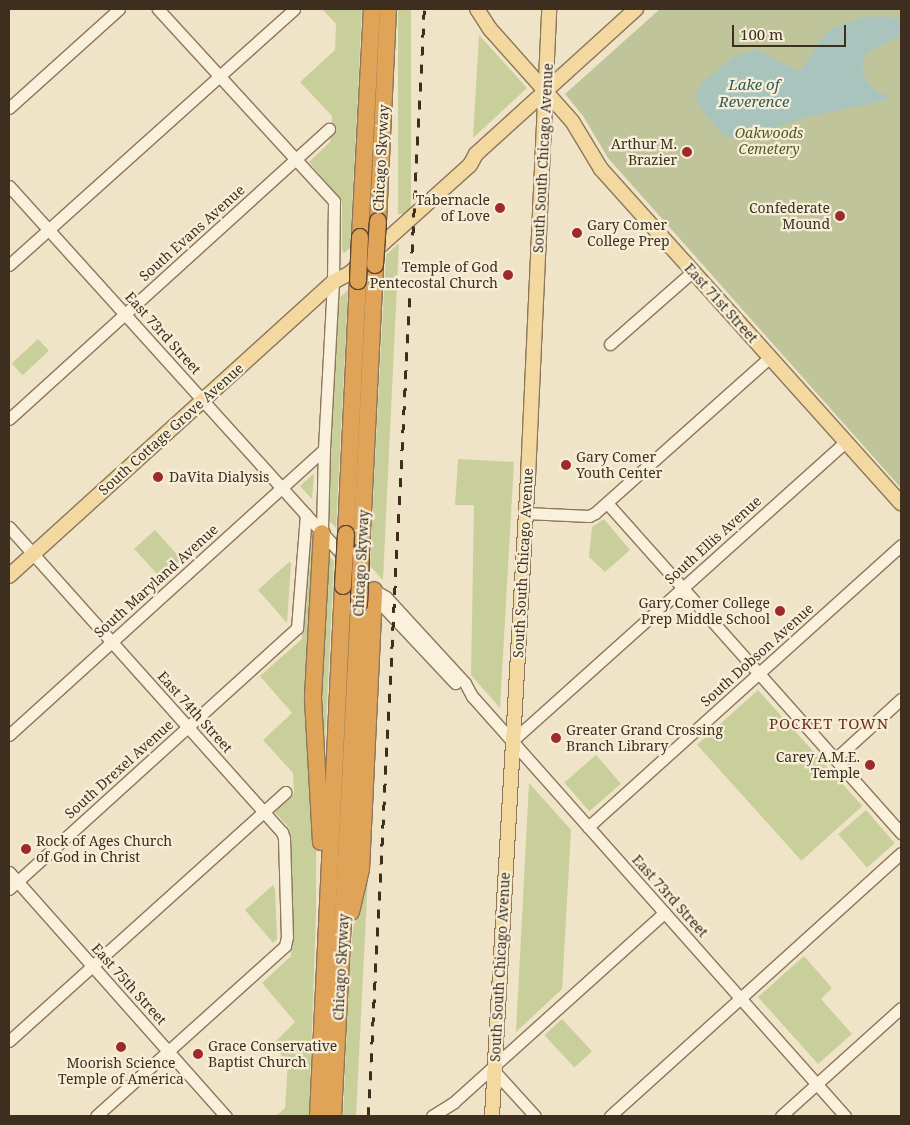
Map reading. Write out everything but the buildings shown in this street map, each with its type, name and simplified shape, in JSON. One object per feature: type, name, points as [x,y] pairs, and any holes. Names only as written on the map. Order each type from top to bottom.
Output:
[{"type":"highway","name":"Chicago Skyway","points":[[318,1116],[372,9]]},
{"type":"highway","name":"Chicago Skyway","points":[[333,1116],[388,9]]},
{"type":"highway","points":[[322,533],[313,725],[321,851],[328,883]]},
{"type":"highway","points":[[343,930],[353,909],[360,869],[374,590]]},
{"type":"main road","name":"East 71st Street","points":[[465,9],[490,29],[546,90],[572,121],[601,169],[901,503]]},
{"type":"main road","name":"East 71st Street","points":[[477,9],[490,29]]},
{"type":"main road","name":"South South Chicago Avenue","points":[[492,1116],[526,513],[549,9]]},
{"type":"main road","name":"South Cottage Grove Avenue","points":[[9,576],[334,282],[344,266],[464,158],[476,154],[636,9]]},
{"type":"street","points":[[9,108],[119,9]]},
{"type":"street","points":[[158,9],[334,201],[334,282],[324,449],[322,533]]},
{"type":"street","points":[[9,265],[294,9]]},
{"type":"street","name":"South Evans Avenue","points":[[9,419],[329,129]]},
{"type":"street","name":"East 73rd Street","points":[[9,186],[374,590],[386,597],[465,684],[472,696],[845,1116]]},
{"type":"street","points":[[610,344],[692,271]]},
{"type":"street","points":[[526,513],[589,516],[607,503],[770,357]]},
{"type":"street","name":"South Ellis Avenue","points":[[512,741],[846,441]]},
{"type":"street","name":"South Maryland Avenue","points":[[9,735],[324,449]]},
{"type":"street","points":[[607,503],[901,832]]},
{"type":"street","name":"South Drexel Avenue","points":[[13,885],[298,628],[306,514]]},
{"type":"street","name":"East 74th Street","points":[[9,527],[282,832],[284,838],[287,937],[285,946],[168,1051]]},
{"type":"street","name":"South Dobson Avenue","points":[[588,827],[901,545]]},
{"type":"street","points":[[836,759],[901,699]]},
{"type":"street","points":[[9,1041],[286,792]]},
{"type":"street","points":[[610,1116],[901,853]]},
{"type":"street","name":"East 75th Street","points":[[9,872],[13,885],[92,966],[226,1116]]},
{"type":"street","points":[[432,1116],[454,1102],[495,1069],[664,912]]},
{"type":"street","points":[[781,1116],[901,1008]]},
{"type":"street","points":[[96,1116],[168,1051]]},
{"type":"street","points":[[495,1069],[535,1116]]},
{"type":"street","points":[[444,1116],[454,1102]]},
{"type":"green space","points":[[322,9],[362,9],[350,248],[344,253],[342,250],[342,201],[309,162],[330,142],[332,116],[300,82],[335,50],[336,24]]},
{"type":"green space","points":[[398,9],[411,9],[411,214],[398,214]]},
{"type":"green space","name":"Oakwoods Cemetery","points":[[660,9],[901,9],[901,488],[608,158],[583,116],[565,94]]},
{"type":"green space","points":[[479,35],[527,88],[473,138]]},
{"type":"green space","points":[[399,243],[383,580],[370,566],[386,255]]},
{"type":"green space","points":[[348,290],[336,528],[326,517],[336,301]]},
{"type":"green space","points":[[38,339],[49,351],[23,375],[12,364]]},
{"type":"green space","points":[[458,459],[514,462],[500,708],[471,675],[474,505],[455,505]]},
{"type":"green space","points":[[314,475],[312,499],[300,486]]},
{"type":"green space","points":[[604,519],[630,550],[605,572],[589,557],[592,527]]},
{"type":"green space","points":[[155,530],[182,560],[161,578],[134,549]]},
{"type":"green space","points":[[310,535],[317,542],[316,914],[309,1116],[276,1116],[285,1108],[288,1062],[272,1045],[295,1022],[262,983],[291,956],[289,828],[274,811],[294,793],[293,773],[263,740],[292,713],[260,676],[302,639],[307,538]]},
{"type":"green space","points":[[328,555],[334,561],[324,766],[317,736]]},
{"type":"green space","points":[[289,562],[291,563],[287,623],[258,590]]},
{"type":"green space","points":[[758,690],[862,806],[801,861],[697,745]]},
{"type":"green space","points":[[375,736],[356,1116],[343,1116],[350,956]]},
{"type":"green space","points":[[596,755],[621,784],[589,811],[564,783]]},
{"type":"green space","points":[[529,783],[571,830],[562,989],[516,1032]]},
{"type":"green space","points":[[866,810],[895,843],[867,867],[838,834]]},
{"type":"green space","points":[[273,885],[275,889],[277,939],[273,943],[245,910]]},
{"type":"green space","points":[[804,956],[832,988],[821,999],[852,1034],[818,1064],[758,997]]},
{"type":"green space","points":[[562,1019],[592,1051],[574,1068],[544,1035]]},
{"type":"water","name":"Lake of Reverence","points":[[882,16],[901,19],[901,35],[865,55],[862,69],[868,83],[879,93],[884,94],[887,97],[886,100],[812,116],[779,126],[759,136],[735,140],[721,133],[697,103],[696,93],[702,83],[735,56],[753,50],[762,52],[798,71],[804,66],[821,39],[831,28],[864,17]]},
{"type":"railway","points":[[368,1116],[424,9]]},
{"type":"place","name":"Arthur M. Brazier","points":[[687,152]]},
{"type":"place","name":"Tabernacle of Love","points":[[500,208]]},
{"type":"place","name":"Confederate Mound","points":[[840,216]]},
{"type":"place","name":"Gary Comer College Prep","points":[[577,233]]},
{"type":"place","name":"Temple of God Pentecostal Church","points":[[508,275]]},
{"type":"place","name":"Gary Comer Youth Center","points":[[566,465]]},
{"type":"place","name":"DaVita Dialysis","points":[[158,477]]},
{"type":"place","name":"Gary Comer College Prep Middle School","points":[[780,611]]},
{"type":"place","name":"Greater Grand Crossing Branch Library","points":[[556,738]]},
{"type":"place","name":"Carey A.M.E. Temple","points":[[870,765]]},
{"type":"place","name":"Rock of Ages Church of God in Christ","points":[[26,849]]},
{"type":"place","name":"Moorish Science Temple of America","points":[[121,1047]]},
{"type":"place","name":"Grace Conservative Baptist Church","points":[[198,1054]]},
{"type":"district","name":"POCKET TOWN","points":[[829,724]]}]
